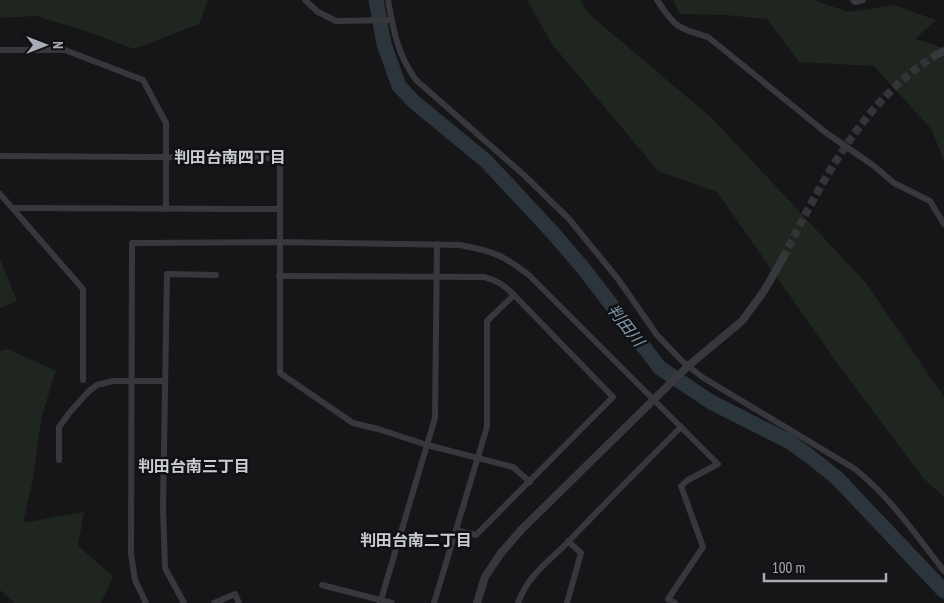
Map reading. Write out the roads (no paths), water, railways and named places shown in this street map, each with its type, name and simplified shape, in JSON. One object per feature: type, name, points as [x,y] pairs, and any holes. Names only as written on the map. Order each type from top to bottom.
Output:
[{"type":"street","points":[[305,0],[318,12],[336,21],[389,21]]},
{"type":"street","points":[[388,0],[389,21],[407,69],[416,80],[525,176],[569,218],[618,279],[657,335],[686,368],[834,454],[855,469],[870,481],[900,512],[944,571]]},
{"type":"street","points":[[657,0],[671,22],[684,30],[708,37],[825,132],[874,166],[894,183],[926,198],[933,204],[944,224]]},
{"type":"street","points":[[853,0],[855,2],[863,0]]},
{"type":"street","points":[[0,50],[65,50],[143,80],[166,123],[166,209]]},
{"type":"street","points":[[936,55],[944,51]]},
{"type":"street","points":[[0,156],[280,158],[280,372],[353,423],[513,467],[530,482]]},
{"type":"street","points":[[0,194],[83,289],[83,380]]},
{"type":"street","points":[[13,208],[279,209]]},
{"type":"street","points":[[146,603],[135,580],[131,554],[132,243],[279,242],[460,245],[485,249],[510,260],[530,276],[718,464],[688,480],[681,486],[703,547],[668,598],[674,603]]},
{"type":"street","points":[[381,602],[435,418],[437,244]]},
{"type":"street","points":[[477,603],[486,577],[501,552],[516,535],[686,368],[742,321],[764,291],[783,258]]},
{"type":"street","points":[[184,603],[165,568],[167,274],[216,275]]},
{"type":"street","points":[[279,276],[484,277],[494,279],[506,286],[613,397],[476,535],[456,530]]},
{"type":"street","points":[[434,603],[487,427],[487,321],[514,295]]},
{"type":"street","points":[[59,460],[59,427],[89,391],[97,385],[113,380],[165,381]]},
{"type":"street","points":[[518,603],[528,580],[680,427]]},
{"type":"street","points":[[567,603],[581,553],[568,541]]},
{"type":"street","points":[[322,585],[381,602],[392,603]]},
{"type":"street","points":[[214,603],[234,594],[239,603]]},
{"type":"waterway","name":"判田川","points":[[376,0],[384,44],[399,86],[413,101],[486,161],[554,234],[583,268],[660,368],[711,402],[790,442],[812,458],[837,478],[944,591]]},
{"type":"tunnel","points":[[783,258],[829,173],[865,120],[886,96],[910,74],[936,55]]},
{"type":"district","name":"判田台南四丁目","points":[[230,157]]},
{"type":"district","name":"判田台南三丁目","points":[[194,466]]},
{"type":"district","name":"判田台南二丁目","points":[[416,540]]}]
